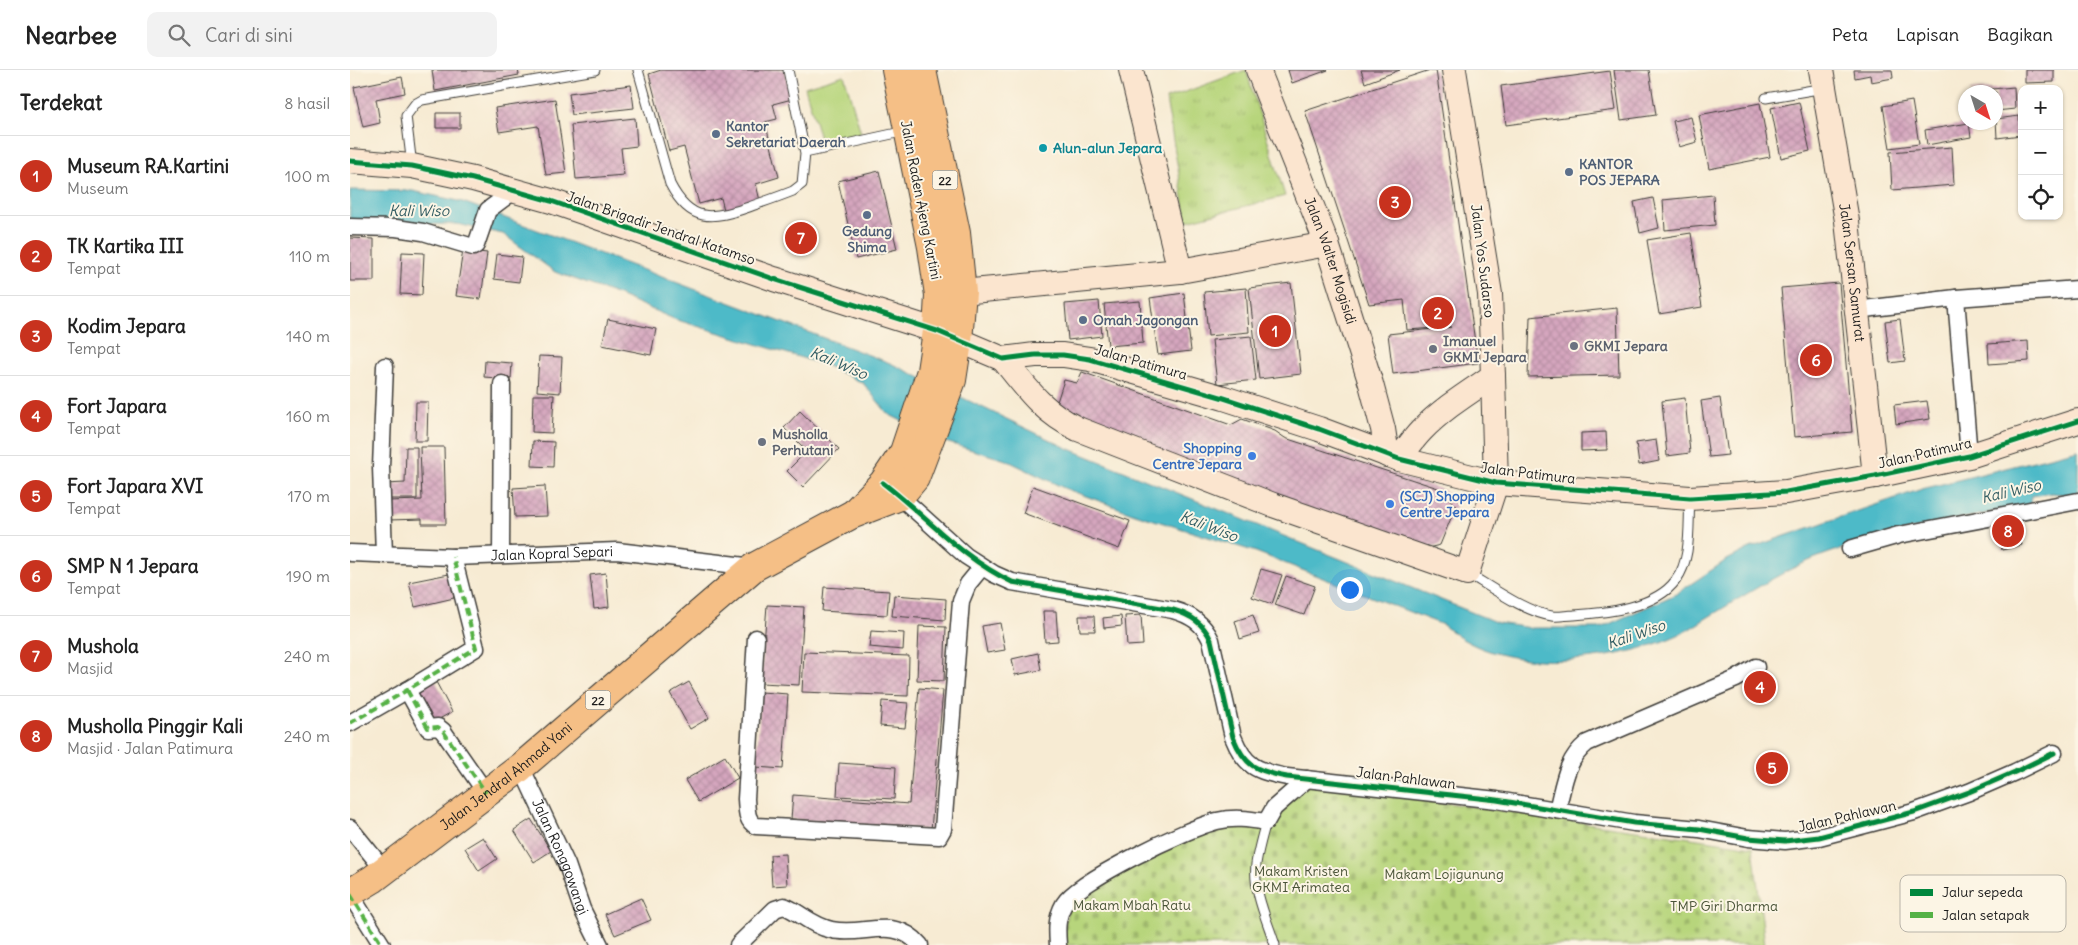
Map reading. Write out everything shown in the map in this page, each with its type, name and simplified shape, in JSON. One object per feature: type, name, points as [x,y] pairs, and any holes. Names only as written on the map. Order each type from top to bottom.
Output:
[{"type":"highway","name":"Jalan Raden Ajeng Kartini","points":[[896,70],[921,128],[956,233],[948,336]]},
{"type":"highway","name":"Jalan Raden Ajeng Kartini","points":[[921,128],[922,70]]},
{"type":"highway","name":"Jalan Jendral Ahmad Yani","points":[[350,894],[373,879],[521,767],[754,567],[851,515],[892,490],[913,456],[942,376],[948,336]]},
{"type":"street","points":[[1131,70],[1180,271]]},
{"type":"street","name":"Jalan Walter Mogisidi","points":[[1258,70],[1327,244],[1393,457]]},
{"type":"street","name":"Jalan Yos Sudarso","points":[[1454,70],[1490,294],[1496,483],[1467,573]]},
{"type":"street","name":"Jalan Sersan Samurat","points":[[1823,79],[1848,221],[1875,476]]},
{"type":"street","name":"Jalan Brigadir Jendral Katamso","points":[[350,161],[412,166],[515,190],[774,280],[948,336]]},
{"type":"street","points":[[350,227],[396,228],[423,232],[473,247],[477,242],[488,210],[515,190]]},
{"type":"street","points":[[950,291],[1180,271],[1327,244]]},
{"type":"street","points":[[1856,310],[1956,298],[2078,288]]},
{"type":"street","points":[[1956,298],[1968,456]]},
{"type":"street","points":[[948,336],[1003,359],[1040,403],[1061,420],[1078,429],[1273,505],[1467,573]]},
{"type":"street","name":"Jalan Patimura","points":[[1003,359],[1035,355],[1063,355],[1090,359],[1262,410],[1393,457],[1496,483],[1690,498],[1786,492],[1875,476],[1968,456],[2077,426]]},
{"type":"street","points":[[384,555],[381,467],[385,366]]},
{"type":"street","points":[[1393,457],[1450,405],[1493,376]]},
{"type":"street","points":[[501,555],[502,384]]},
{"type":"street","name":"Jalan Pahlawan","points":[[892,490],[966,556],[982,567],[1012,582],[1173,610],[1191,617],[1203,626],[1211,640],[1232,737],[1241,756],[1261,772],[1307,779],[1497,800],[1634,823],[1699,829],[1748,838],[1785,840],[1819,837],[1914,812],[1978,788],[2054,752]]},
{"type":"street","points":[[1850,549],[1899,535],[2078,501]]},
{"type":"street","name":"Jalan Kopral Separi","points":[[350,553],[453,557],[617,551],[754,567]]},
{"type":"street","points":[[350,723],[476,648],[453,557]]},
{"type":"street","points":[[756,638],[746,799],[747,814],[751,823],[756,826],[939,836],[942,829],[961,601],[968,584],[982,567]]},
{"type":"street","points":[[1558,810],[1570,763],[1576,752],[1587,743],[1622,726],[1736,679],[1756,667]]},
{"type":"street","points":[[407,690],[428,728],[438,726],[443,731],[486,793]]},
{"type":"street","name":"Jalan Ronggowangi","points":[[521,767],[567,865],[582,909],[600,945]]},
{"type":"street","points":[[1058,945],[1056,925],[1063,905],[1069,897],[1087,883],[1175,836],[1216,821],[1240,818],[1266,822],[1274,808],[1307,779]]},
{"type":"street","points":[[350,828],[384,870]]},
{"type":"street","points":[[350,894],[382,945]]},
{"type":"street","points":[[738,945],[776,909],[784,906],[806,920],[831,930],[846,932],[871,929],[899,930],[914,938],[920,945]]},
{"type":"lane","points":[[412,166],[406,116],[415,104],[422,100],[595,70]]},
{"type":"lane","points":[[638,70],[670,184],[684,205],[696,213],[712,217],[726,215],[793,192],[802,184],[805,152],[788,70]]},
{"type":"lane","points":[[1766,98],[1823,79]]},
{"type":"lane","points":[[805,152],[921,128]]},
{"type":"lane","points":[[1467,573],[1527,607],[1551,616],[1599,614],[1636,606],[1658,595],[1676,581],[1685,560],[1690,498]]},
{"type":"lane","points":[[1266,822],[1256,864],[1256,876],[1258,890],[1275,945]]},
{"type":"green space","points":[[1246,70],[1285,196],[1187,221],[1166,99]]},
{"type":"green space","points":[[844,75],[861,133],[822,145],[805,87]]},
{"type":"green space","points":[[1308,783],[1753,847],[1765,945],[1061,945],[1070,898],[1216,824],[1268,823]]},
{"type":"water","name":"Kali Wiso","points":[[350,190],[413,191],[463,202],[890,363],[1067,448],[1498,623],[1530,628],[1600,628],[1676,594],[1725,561],[1750,548],[1922,489],[2078,450],[2078,492],[2068,495],[2052,493],[2031,496],[2030,504],[1920,527],[1866,541],[1813,559],[1786,571],[1686,631],[1655,644],[1602,657],[1573,660],[1517,658],[1491,652],[1465,640],[1443,625],[1256,552],[1135,514],[1064,488],[1006,460],[942,441],[888,414],[863,383],[825,365],[674,319],[616,294],[555,272],[503,234],[457,224],[350,225]]},
{"type":"building","points":[[432,70],[518,70],[519,75],[435,91]]},
{"type":"building","name":"Kantor Sekretariat Daerah","points":[[661,70],[784,70],[792,99],[773,104],[777,119],[765,122],[779,177],[756,184],[760,201],[724,210],[721,198],[699,204],[684,147],[669,151],[649,74]]},
{"type":"building","points":[[1288,70],[1328,70],[1292,83]]},
{"type":"building","points":[[1361,70],[1400,70],[1365,83]]},
{"type":"building","points":[[1430,70],[1436,70],[1478,363],[1393,374],[1388,334],[1451,327],[1407,330],[1404,300],[1369,304],[1305,111]]},
{"type":"building","points":[[1614,70],[1649,70],[1656,115],[1621,120]]},
{"type":"building","points":[[1854,70],[1892,70],[1893,78],[1871,82],[1870,75],[1855,78]]},
{"type":"building","points":[[2025,70],[2054,70],[2054,82],[2025,83]]},
{"type":"building","points":[[1610,71],[1616,110],[1506,125],[1501,86]]},
{"type":"building","points":[[402,77],[405,93],[376,99],[380,123],[363,127],[354,87]]},
{"type":"building","points":[[631,85],[634,108],[572,115],[569,93]]},
{"type":"building","points":[[2014,87],[2015,109],[2003,110],[2003,88]]},
{"type":"building","points":[[555,99],[566,173],[546,175],[538,126],[499,132],[495,108]]},
{"type":"building","points":[[1912,101],[1919,144],[1890,148],[1883,106]]},
{"type":"building","points":[[1799,102],[1810,151],[1781,158],[1771,108]]},
{"type":"building","points":[[1760,103],[1770,157],[1709,169],[1699,115]]},
{"type":"building","points":[[436,113],[460,113],[460,128],[436,128]]},
{"type":"building","points":[[2018,116],[2018,135],[1997,138],[1997,130],[2003,130],[2003,118]]},
{"type":"building","points":[[1691,117],[1697,142],[1679,147],[1673,121]]},
{"type":"building","points":[[635,118],[637,146],[621,148],[624,175],[576,179],[571,125]]},
{"type":"building","points":[[1958,125],[1958,130],[1970,130],[1971,137],[1927,145],[1925,130]]},
{"type":"building","points":[[1952,147],[1954,185],[1892,190],[1890,152]]},
{"type":"building","name":"Gedung Shima","points":[[879,171],[897,249],[856,259],[838,181]]},
{"type":"building","points":[[1713,195],[1715,225],[1665,230],[1663,200]]},
{"type":"building","points":[[1653,198],[1659,228],[1640,233],[1634,202]]},
{"type":"building","points":[[1691,233],[1702,307],[1659,314],[1647,240]]},
{"type":"building","points":[[350,238],[374,239],[374,281],[350,281]]},
{"type":"building","points":[[463,250],[487,253],[481,299],[456,296]]},
{"type":"building","points":[[402,252],[424,253],[422,295],[400,294]]},
{"type":"building","points":[[497,254],[522,257],[519,282],[494,279]]},
{"type":"building","points":[[1291,283],[1301,374],[1259,379],[1249,288]]},
{"type":"building","points":[[1839,283],[1852,432],[1794,437],[1781,288]]},
{"type":"building","points":[[1246,288],[1249,332],[1208,336],[1204,292]]},
{"type":"building","points":[[1184,293],[1191,351],[1158,355],[1150,298]]},
{"type":"building","name":"Omah Jagongan","points":[[1099,301],[1102,336],[1068,340],[1065,304]]},
{"type":"building","points":[[1140,301],[1143,343],[1108,346],[1104,304]]},
{"type":"building","name":"GKMI Jepara","points":[[1617,308],[1619,375],[1528,377],[1530,317]]},
{"type":"building","points":[[608,319],[656,329],[651,355],[602,345]]},
{"type":"building","points":[[1900,319],[1905,361],[1890,363],[1885,321]]},
{"type":"building","points":[[1251,336],[1256,380],[1217,384],[1212,340]]},
{"type":"building","points":[[2028,341],[2029,361],[1989,364],[1988,344]]},
{"type":"building","points":[[539,356],[562,357],[560,393],[537,391]]},
{"type":"building","points":[[485,361],[512,363],[511,379],[484,377]]},
{"type":"building","name":"Shopping Centre Jepara","points":[[1082,372],[1231,425],[1242,419],[1275,431],[1285,438],[1444,490],[1456,506],[1440,545],[1428,548],[1225,486],[1055,408],[1064,380],[1077,383]]},
{"type":"building","points":[[533,395],[554,395],[552,433],[532,432]]},
{"type":"building","points":[[1685,398],[1690,453],[1667,456],[1662,401]]},
{"type":"building","points":[[1720,398],[1728,455],[1709,457],[1701,401]]},
{"type":"building","points":[[1927,401],[1930,419],[1896,424],[1894,405]]},
{"type":"building","points":[[416,402],[428,402],[427,441],[415,441]]},
{"type":"building","points":[[800,411],[839,449],[803,487],[787,471],[807,451],[784,428]]},
{"type":"building","points":[[1606,432],[1607,450],[1581,451],[1581,433]]},
{"type":"building","points":[[1656,440],[1659,461],[1639,465],[1636,443]]},
{"type":"building","points":[[533,441],[554,442],[553,467],[532,466]]},
{"type":"building","points":[[406,447],[417,447],[417,499],[385,499],[385,484],[405,483]]},
{"type":"building","points":[[420,447],[444,447],[446,524],[422,524],[422,519],[389,520],[388,501],[422,500]]},
{"type":"building","points":[[545,486],[547,516],[515,517],[513,488]]},
{"type":"building","points":[[1033,486],[1130,521],[1119,549],[1023,513]]},
{"type":"building","points":[[2012,513],[2022,545],[2002,550],[1994,516]]},
{"type":"building","points":[[1261,569],[1282,575],[1272,604],[1252,597]]},
{"type":"building","points":[[606,573],[609,607],[594,609],[590,575]]},
{"type":"building","points":[[449,574],[454,598],[415,607],[409,582]]},
{"type":"building","points":[[1286,576],[1315,586],[1304,615],[1275,605]]},
{"type":"building","points":[[824,587],[889,591],[887,615],[822,611]]},
{"type":"building","points":[[894,595],[946,599],[945,620],[892,616]]},
{"type":"building","points":[[767,605],[804,607],[799,685],[761,683]]},
{"type":"building","points":[[1043,611],[1056,611],[1058,641],[1045,642]]},
{"type":"building","points":[[1141,615],[1143,645],[1127,646],[1125,616]]},
{"type":"building","points":[[1253,615],[1259,633],[1240,639],[1235,621]]},
{"type":"building","points":[[1079,616],[1094,616],[1095,631],[1080,631]]},
{"type":"building","points":[[1121,616],[1122,626],[1104,628],[1103,618]]},
{"type":"building","points":[[1000,623],[1005,650],[987,653],[982,626]]},
{"type":"building","points":[[919,626],[946,627],[944,681],[917,680]]},
{"type":"building","points":[[871,631],[904,633],[903,650],[869,647]]},
{"type":"building","points":[[804,652],[909,656],[908,696],[802,692]]},
{"type":"building","points":[[1038,653],[1041,670],[1015,675],[1012,659]]},
{"type":"building","points":[[434,678],[452,712],[430,724],[410,692]]},
{"type":"building","points":[[689,682],[709,718],[690,729],[670,693]]},
{"type":"building","points":[[919,688],[943,690],[931,830],[791,819],[793,795],[909,804]]},
{"type":"building","points":[[761,692],[788,694],[783,769],[756,767]]},
{"type":"building","points":[[882,701],[908,703],[905,728],[880,726]]},
{"type":"building","points":[[725,756],[738,778],[698,802],[685,780]]},
{"type":"building","points":[[839,763],[896,767],[894,799],[837,796]]},
{"type":"building","points":[[531,819],[551,851],[534,862],[514,830]]},
{"type":"building","points":[[483,837],[497,859],[479,871],[465,848]]},
{"type":"building","points":[[785,854],[787,885],[772,886],[770,855]]},
{"type":"building","points":[[641,898],[651,920],[615,935],[605,914]]},
{"type":"marked path","points":[[350,723],[476,648],[453,557]]},
{"type":"marked path","points":[[407,690],[428,728],[438,727],[443,731],[486,793]]},
{"type":"marked path","points":[[350,894],[382,945]]},
{"type":"cycle path","points":[[350,161],[412,166],[473,179],[551,201],[774,279],[937,331],[1003,359],[1035,355],[1063,355],[1090,359],[1224,398],[1319,429],[1399,459],[1496,483],[1690,498],[1786,492],[1969,456],[2078,421]]},
{"type":"cycle path","points":[[883,483],[960,549],[976,561],[1012,582],[1173,610],[1196,620],[1211,640],[1233,737],[1242,755],[1253,766],[1277,775],[1497,800],[1634,823],[1699,829],[1748,838],[1785,841],[1819,837],[1914,812],[1969,792],[2054,753]]},
{"type":"place","name":"Kantor Sekretariat Daerah","points":[[716,134]]},
{"type":"place","name":"Alun-alun Jepara","points":[[1043,148]]},
{"type":"place","name":"KANTOR POS JEPARA","points":[[1569,172]]},
{"type":"place","name":"Kodim Jepara","points":[[1395,202]]},
{"type":"place","name":"Gedung Shima","points":[[867,215]]},
{"type":"place","name":"Mushola","points":[[801,238]]},
{"type":"place","name":"TK Kartika III","points":[[1438,313]]},
{"type":"place","name":"Omah Jagongan","points":[[1083,320]]},
{"type":"place","name":"Museum RA.Kartini","points":[[1275,331]]},
{"type":"place","name":"GKMI Jepara","points":[[1574,346]]},
{"type":"place","name":"Imanuel GKMI Jepara","points":[[1433,349]]},
{"type":"place","name":"SMP N 1 Jepara","points":[[1816,360]]},
{"type":"place","name":"Musholla Perhutani","points":[[762,442]]},
{"type":"place","name":"Shopping Centre Jepara","points":[[1252,456]]},
{"type":"place","name":"(SCJ) Shopping Centre Jepara","points":[[1390,504]]},
{"type":"place","name":"Musholla Pinggir Kali","points":[[2008,531]]},
{"type":"place","name":"Fort Japara","points":[[1760,687]]},
{"type":"place","name":"Fort Japara XVI","points":[[1772,768]]},
{"type":"park label","name":"Makam Lojigunung","points":[[1444,874]]},
{"type":"park label","name":"Makam Kristen GKMI Arimatea","points":[[1301,880]]},
{"type":"park label","name":"Makam Mbah Ratu","points":[[1132,905]]},
{"type":"park label","name":"TMP Giri Dharma","points":[[1724,906]]}]
